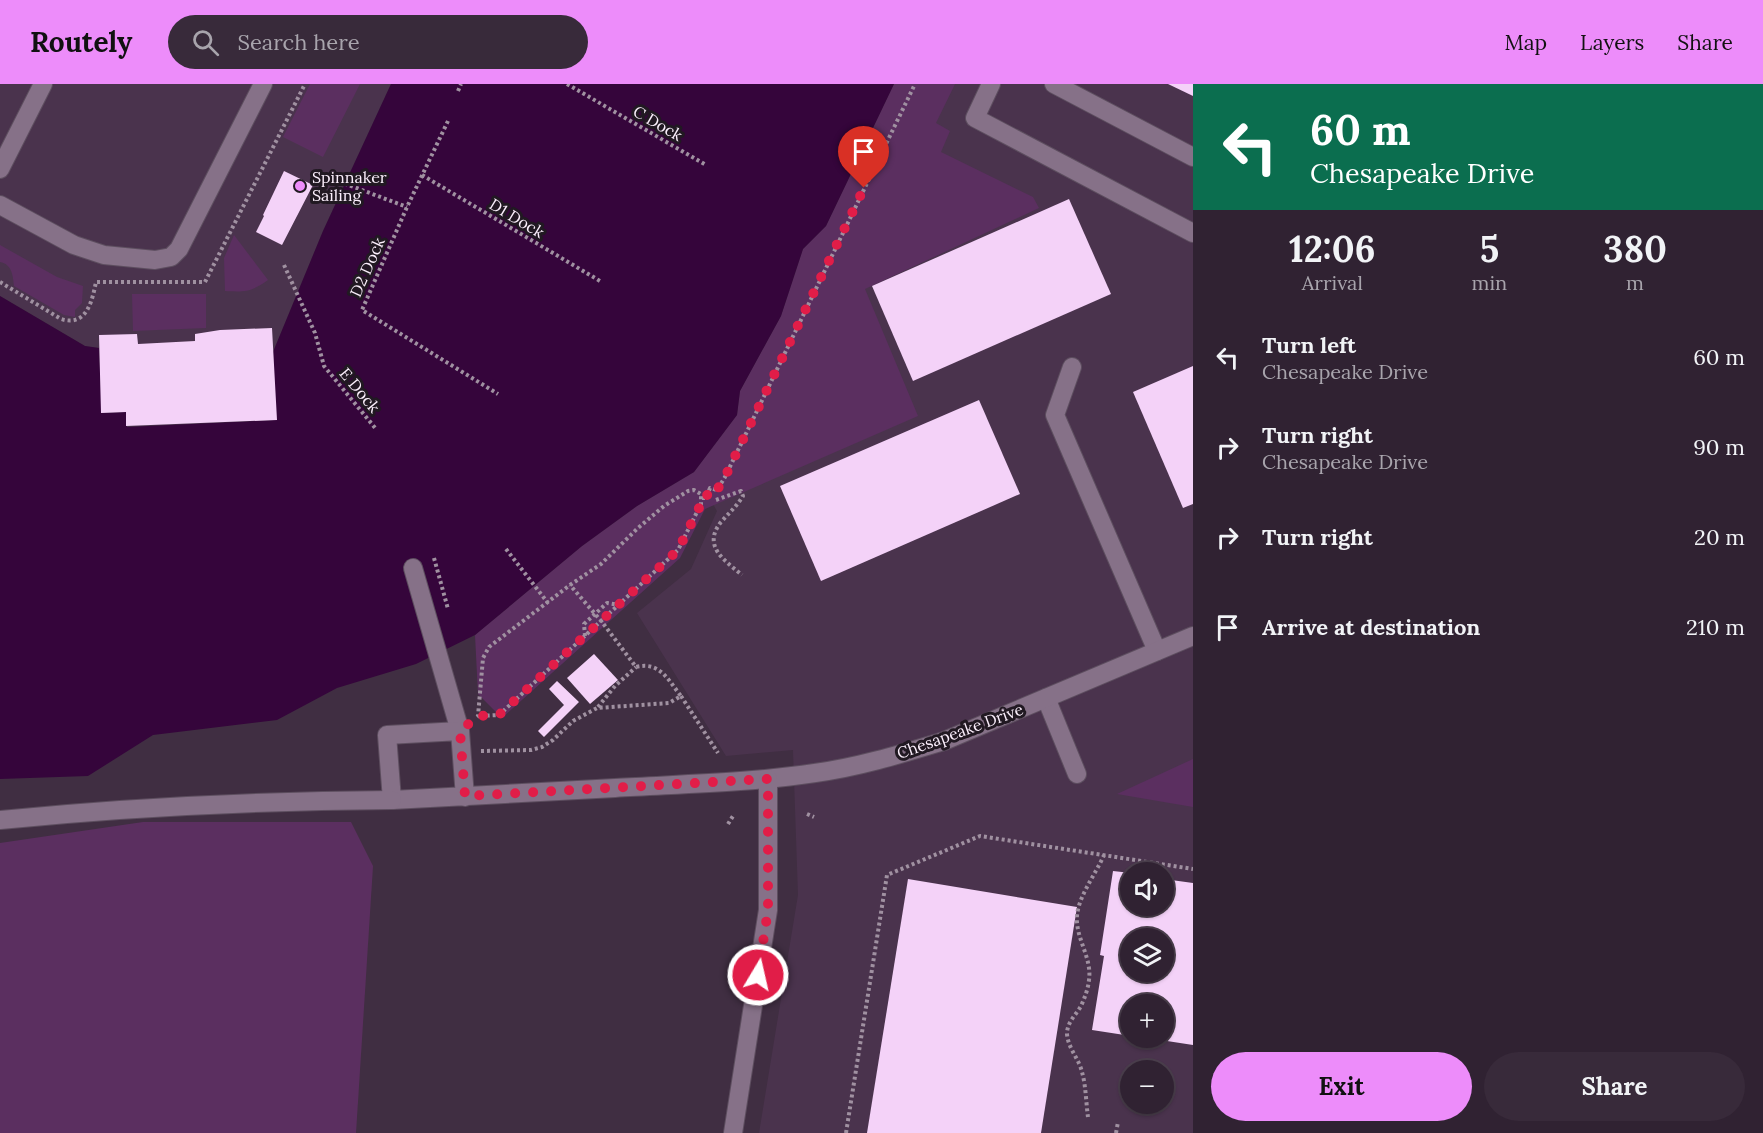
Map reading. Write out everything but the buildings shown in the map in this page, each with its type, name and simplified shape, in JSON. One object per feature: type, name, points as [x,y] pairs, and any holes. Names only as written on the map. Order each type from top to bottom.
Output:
[{"type":"street","points":[[0,169],[43,84]]},
{"type":"street","points":[[0,205],[74,245],[104,255],[155,260],[171,258],[179,249],[263,84]]},
{"type":"street","points":[[991,84],[975,118],[1193,233]]},
{"type":"street","points":[[1054,84],[1193,158]]},
{"type":"street","points":[[1072,367],[1055,415],[1157,651]]},
{"type":"street","points":[[413,568],[460,731],[465,796]]},
{"type":"street","name":"Chesapeake Drive","points":[[0,820],[131,809],[392,800],[768,779],[835,770],[944,741],[1193,636]]},
{"type":"street","points":[[1046,698],[1077,774]]},
{"type":"street","points":[[392,800],[387,735],[460,731]]},
{"type":"street","points":[[733,1133],[768,910],[768,779]]},
{"type":"path","points":[[205,282],[305,84]]},
{"type":"path","points":[[458,91],[461,84]]},
{"type":"path","name":"C Dock","points":[[567,84],[706,165]]},
{"type":"path","points":[[702,498],[706,498],[710,488],[717,490],[725,477],[915,84]]},
{"type":"path","name":"D2 Dock","points":[[448,122],[407,207],[362,310],[498,394]]},
{"type":"path","points":[[322,175],[407,207]]},
{"type":"path","name":"D1 Dock","points":[[423,175],[600,281]]},
{"type":"path","name":"E Dock","points":[[284,265],[315,333],[324,366],[376,429]]},
{"type":"path","points":[[0,282],[61,319],[69,321],[78,320],[85,313],[92,301],[96,282]]},
{"type":"path","points":[[460,731],[478,716],[499,715],[678,550],[701,504],[701,494],[694,490],[681,494],[647,519],[601,564],[570,585],[487,650],[483,658],[478,716]]},
{"type":"path","points":[[716,500],[741,490],[743,496],[736,507],[714,532],[714,548],[723,560],[742,575]]},
{"type":"path","points":[[506,549],[548,603]]},
{"type":"path","points":[[570,585],[636,667]]},
{"type":"path","points":[[585,637],[584,624],[607,603],[620,605]]},
{"type":"path","points":[[480,750],[531,750],[543,747],[573,721],[597,708],[615,686],[636,667],[649,665],[660,670],[681,696],[718,753]]},
{"type":"path","points":[[597,708],[669,704],[681,696]]},
{"type":"path","points":[[807,814],[814,818]]},
{"type":"path","points":[[728,824],[734,816]]},
{"type":"path","points":[[846,1133],[887,875],[980,836],[1193,869]]},
{"type":"path","points":[[1088,1117],[1082,1071],[1067,1032],[1083,1000],[1090,976],[1079,935],[1077,912],[1080,900],[1104,855]]},
{"type":"path","points":[[1116,1133],[1118,1122]]},
{"type":"shaded area","points":[[0,84],[391,84],[323,231],[273,352],[277,420],[126,427],[102,413],[99,348],[85,346],[0,296]]},
{"type":"shaded area","points":[[310,84],[360,84],[323,157],[283,137]]},
{"type":"shaded area","points":[[391,84],[894,84],[826,226],[803,249],[781,316],[740,391],[737,415],[694,472],[637,506],[582,546],[475,635],[416,664],[337,688],[277,720],[153,735],[88,776],[0,779],[0,296],[85,346],[99,348],[102,413],[126,412],[127,427],[276,420],[273,352],[323,231]]},
{"type":"shaded area","points":[[894,84],[1193,84],[1193,1133],[759,1133],[798,895],[793,750],[726,756],[637,613],[691,569],[717,511],[694,472],[737,415],[740,391],[781,316],[803,249],[826,226]]},
{"type":"shaded area","points":[[894,84],[955,84],[936,123],[950,131],[941,152],[1033,197],[1039,208],[865,289],[918,416],[705,509],[680,558],[502,718],[478,694],[475,635],[582,546],[637,506],[694,472],[737,415],[740,391],[781,316],[803,249],[826,226]]},
{"type":"shaded area","points":[[234,235],[268,280],[257,287],[248,290],[225,291],[224,258]]},
{"type":"shaded area","points":[[0,245],[57,277],[83,286],[82,303],[75,310],[75,317],[64,315],[14,286],[9,268],[0,262]]},
{"type":"shaded area","points":[[132,294],[206,294],[206,328],[133,331]]},
{"type":"shaded area","points":[[1193,759],[1193,807],[1117,794]]},
{"type":"shaded area","points":[[143,822],[351,822],[373,866],[356,1133],[0,1133],[0,843]]},
{"type":"place","name":"Spinnaker Sailing","points":[[300,186]]},
{"type":"route","points":[[758,975],[768,910],[768,779],[465,796],[460,731],[478,716],[499,715],[678,550],[702,498],[706,498],[710,488],[717,490],[725,477],[864,188]]}]
